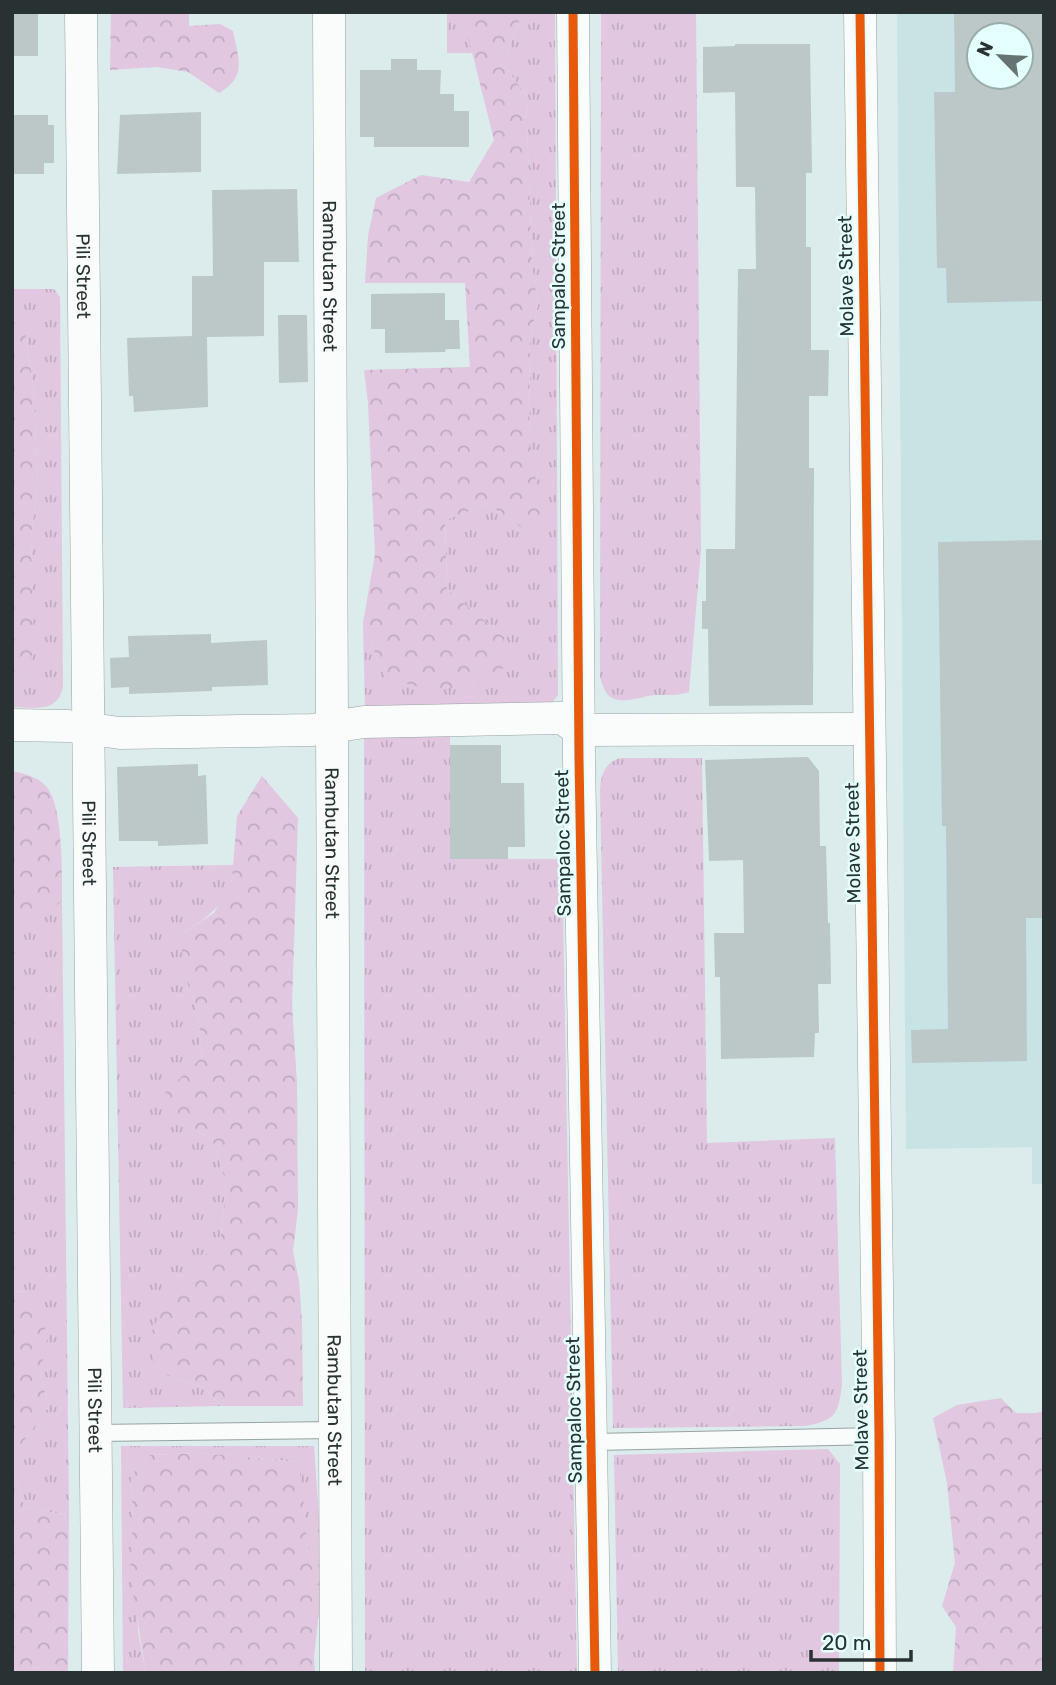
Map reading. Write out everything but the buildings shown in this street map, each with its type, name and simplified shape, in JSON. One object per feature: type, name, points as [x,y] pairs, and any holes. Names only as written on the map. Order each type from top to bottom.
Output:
[{"type":"street","name":"Pili Street","points":[[81,12],[98,1673]]},
{"type":"street","name":"Rambutan Street","points":[[329,12],[336,1673]]},
{"type":"street","name":"Sampaloc Street","points":[[573,12],[579,730],[595,1673]]},
{"type":"street","name":"Molave Street","points":[[860,12],[880,1673]]},
{"type":"street","points":[[12,725],[52,724],[120,733],[312,730],[364,722],[562,718],[579,730],[869,729]]},
{"type":"lane","points":[[94,1433],[335,1430]]},
{"type":"lane","points":[[593,1442],[879,1436]]},
{"type":"shaded area","points":[[897,12],[1044,12],[1044,1184],[1032,1184],[1032,1147],[906,1149]]},
{"type":"green space","points":[[111,12],[189,12],[189,26],[220,24],[233,31],[239,66],[234,80],[219,93],[188,72],[157,67],[110,70]]},
{"type":"green space","points":[[447,12],[465,12],[472,53],[447,53]]},
{"type":"green space","points":[[465,12],[519,12],[519,21],[503,64],[526,95],[532,265],[538,305],[530,337],[529,453],[547,520],[532,535],[488,504],[445,520],[447,589],[504,637],[507,666],[469,688],[423,688],[385,678],[363,623],[375,554],[364,370],[470,367],[465,283],[365,283],[368,236],[376,198],[421,175],[469,182],[494,140],[468,36]]},
{"type":"green space","points":[[519,12],[555,12],[558,695],[548,708],[365,709],[363,623],[385,678],[504,637],[447,589],[445,520],[488,504],[531,534],[546,520],[529,453],[530,337],[538,305],[532,265],[526,95],[503,64],[519,21]]},
{"type":"green space","points":[[696,12],[701,549],[689,692],[618,700],[607,694],[600,678],[601,13]]},
{"type":"green space","points":[[12,289],[54,289],[60,297],[63,686],[56,701],[37,708],[12,707],[12,683],[23,675],[32,591],[31,535],[38,482],[33,384],[25,332],[12,328]]},
{"type":"green space","points":[[12,328],[25,331],[33,384],[38,482],[31,535],[34,650],[23,675],[12,683]]},
{"type":"green space","points":[[450,731],[450,859],[562,859],[577,1673],[365,1673],[364,733]]},
{"type":"green space","points":[[621,758],[702,758],[707,1143],[835,1138],[842,1384],[834,1414],[815,1424],[613,1428],[600,790],[605,770],[611,762]]},
{"type":"green space","points":[[12,771],[34,777],[47,787],[54,803],[61,846],[62,902],[21,924],[12,919]]},
{"type":"green space","points":[[262,776],[298,818],[292,1006],[297,1083],[298,1209],[293,1251],[299,1281],[302,1322],[303,1406],[222,1406],[203,1387],[163,1374],[153,1361],[149,1339],[158,1317],[221,1235],[226,1182],[212,1139],[177,1120],[165,1093],[202,1057],[198,1013],[182,968],[182,934],[214,913],[232,880],[237,816]]},
{"type":"green space","points":[[234,865],[229,889],[218,906],[182,934],[182,968],[198,1013],[202,1058],[177,1120],[212,1139],[226,1182],[221,1235],[163,1374],[203,1387],[222,1406],[123,1408],[113,867]]},
{"type":"green space","points":[[62,902],[69,1515],[25,1508],[12,1469],[12,1457],[49,1406],[40,1374],[47,1335],[28,1292],[12,1291],[12,919],[22,923]]},
{"type":"green space","points":[[12,1291],[28,1292],[48,1335],[40,1374],[49,1406],[12,1457]]},
{"type":"green space","points":[[1001,1398],[1016,1413],[1044,1411],[1044,1673],[953,1673],[956,1627],[942,1606],[955,1563],[947,1483],[933,1418],[957,1405]]},
{"type":"green space","points":[[121,1446],[314,1446],[323,1575],[308,1550],[299,1462],[199,1453],[149,1455],[131,1476],[138,1631],[146,1673],[123,1673]]},
{"type":"green space","points":[[828,1449],[840,1464],[839,1673],[618,1673],[614,1455]]},
{"type":"green space","points":[[199,1453],[300,1462],[308,1550],[323,1575],[314,1657],[315,1673],[146,1673],[130,1574],[133,1521],[131,1476],[149,1455]]},
{"type":"green space","points":[[12,1469],[25,1508],[69,1515],[68,1673],[12,1673]]},
{"type":"cycle path","points":[[573,12],[579,759],[595,1673]]},
{"type":"cycle path","points":[[860,12],[880,1673]]}]
